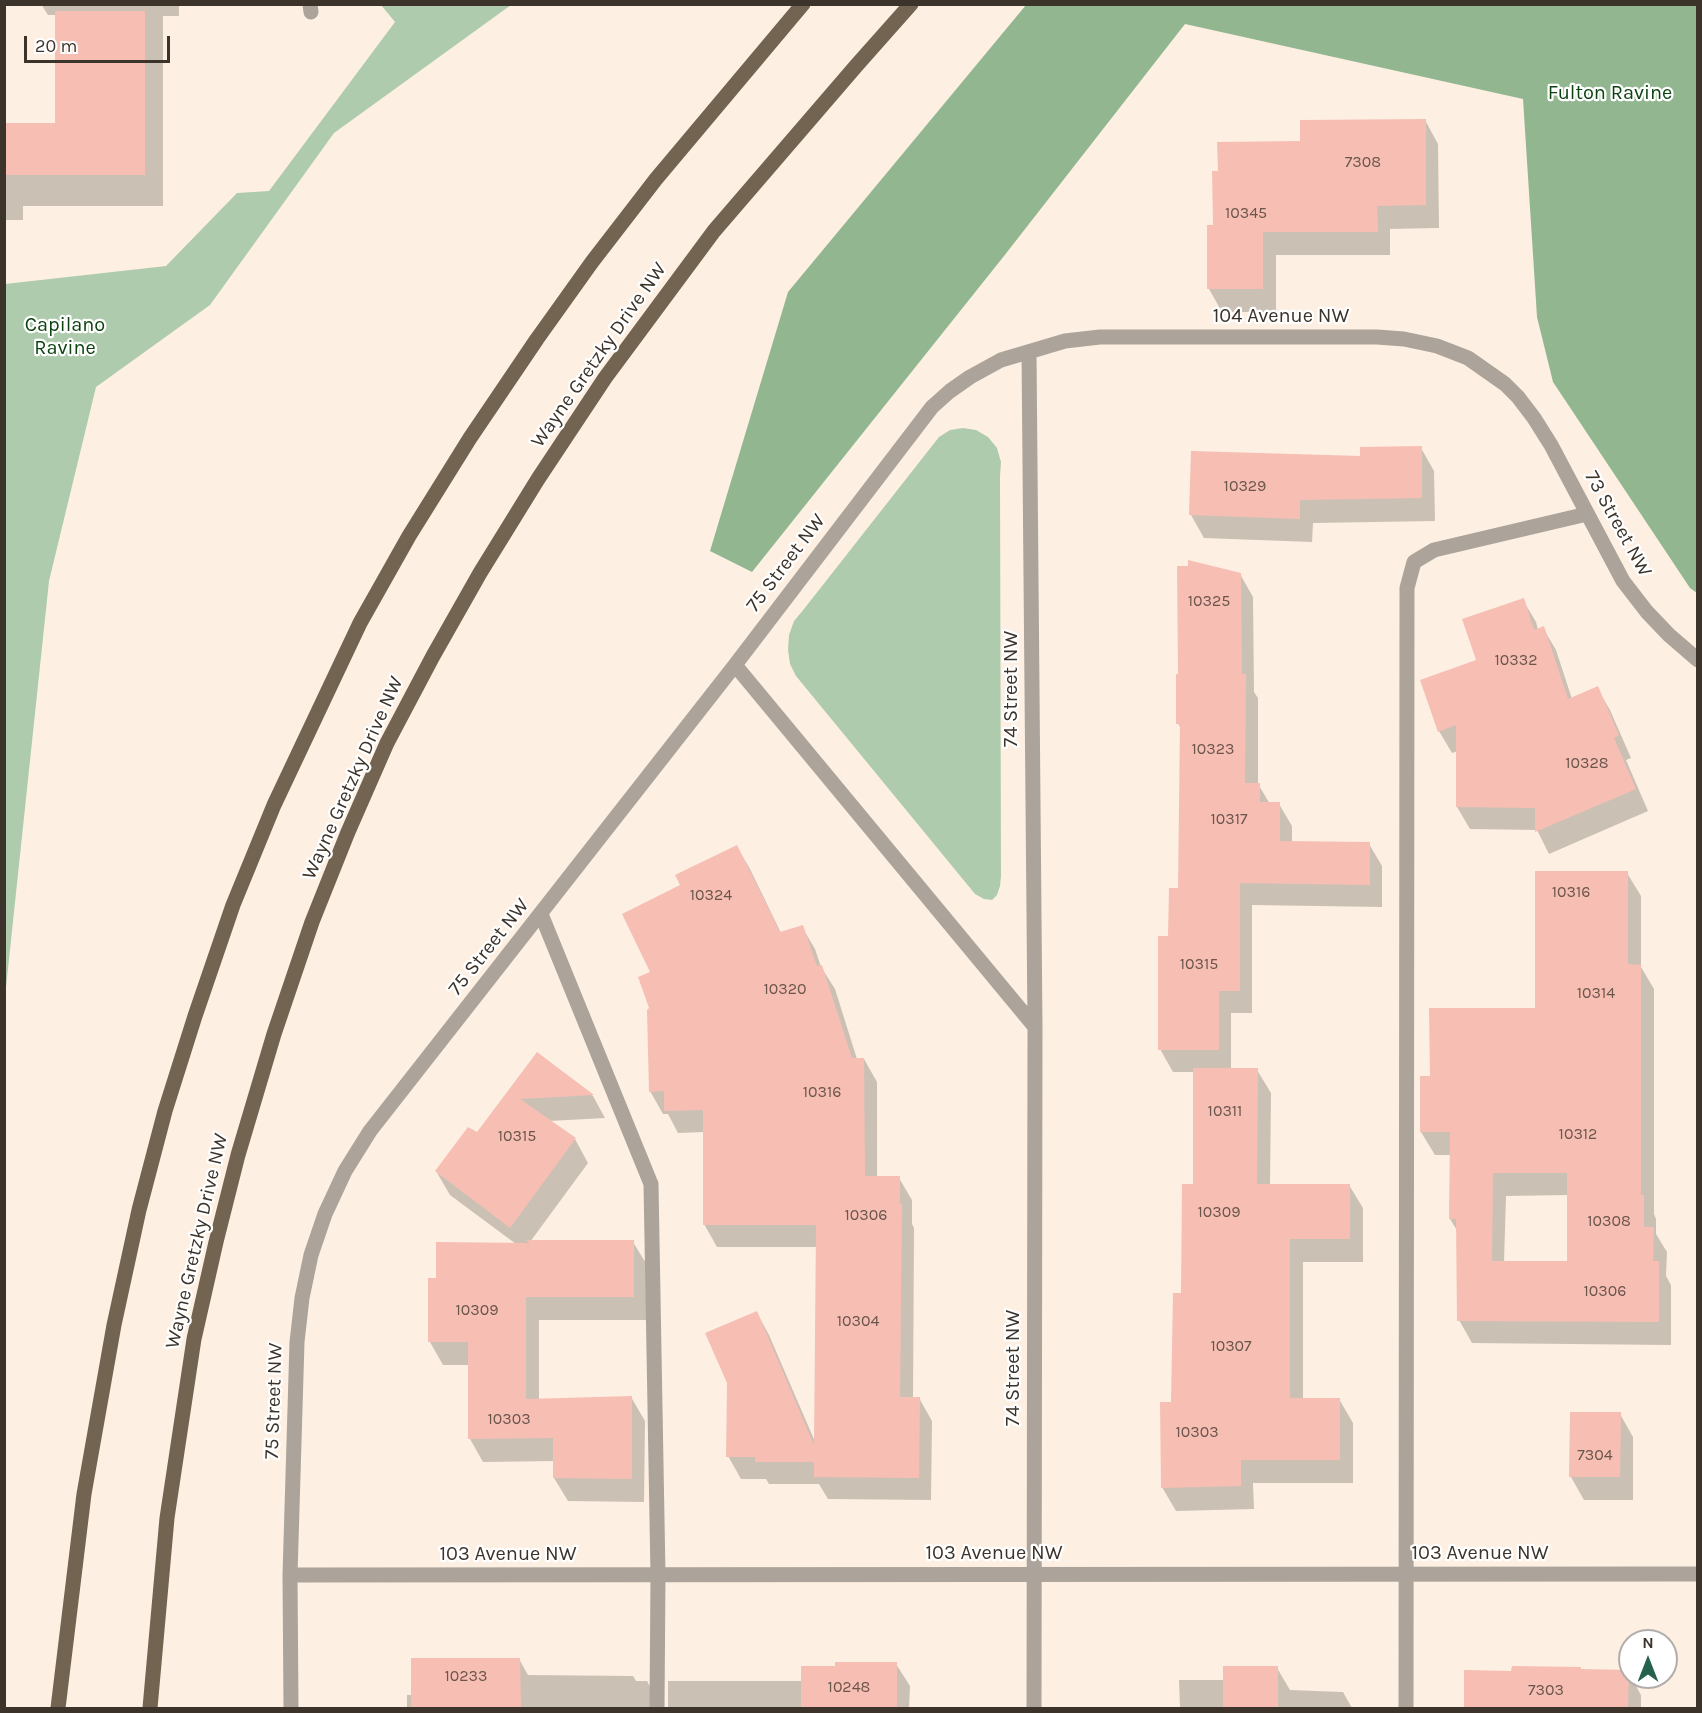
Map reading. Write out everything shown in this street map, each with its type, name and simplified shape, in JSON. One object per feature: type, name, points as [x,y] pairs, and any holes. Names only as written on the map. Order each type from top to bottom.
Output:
[{"type":"main road","points":[[58,1708],[84,1494],[114,1325],[139,1210],[165,1111],[195,1017],[233,905],[274,805],[360,623],[409,536],[470,438],[592,262],[656,179],[803,4]]},
{"type":"main road","name":"Wayne Gretzky Drive NW","points":[[150,1708],[167,1518],[194,1339],[216,1242],[238,1155],[274,1034],[312,922],[383,753],[433,656],[480,573],[538,479],[605,378],[714,231],[911,4]]},
{"type":"street","name":"104 Avenue NW","points":[[1029,352],[1065,341],[1100,337],[1377,337],[1404,339],[1437,346],[1468,358],[1505,384],[1518,397]]},
{"type":"street","name":"75 Street NW","points":[[291,1708],[290,1575],[297,1342],[302,1298],[311,1255],[325,1214],[345,1171],[370,1131],[541,914],[932,408],[970,377],[1001,360],[1029,352]]},
{"type":"street","name":"74 Street NW","points":[[1029,352],[1035,1027],[1034,1708]]},
{"type":"street","name":"73 Street NW","points":[[1518,397],[1551,445],[1623,581],[1647,612],[1698,660]]},
{"type":"street","points":[[1406,1708],[1407,588],[1414,562],[1434,550],[1587,514]]},
{"type":"street","points":[[735,664],[1035,1027]]},
{"type":"street","points":[[541,914],[651,1184],[658,1575],[657,1708]]},
{"type":"street","name":"103 Avenue NW","points":[[290,1575],[1698,1574]]},
{"type":"green space","name":"Capilano Ravine","points":[[381,5],[511,5],[334,133],[210,305],[96,387],[49,581],[5,997],[5,284],[166,266],[237,193],[269,191],[395,22]]},
{"type":"green space","name":"Fulton Ravine","points":[[1026,5],[1697,5],[1697,593],[1690,588],[1553,382],[1537,317],[1523,99],[1185,24],[1004,256],[752,572],[710,551],[788,292]]},
{"type":"green space","points":[[963,428],[976,430],[988,437],[997,448],[1001,462],[1001,876],[997,895],[992,900],[975,894],[796,676],[790,664],[788,650],[789,635],[794,621],[939,437],[950,430]]},
{"type":"building","points":[[55,11],[145,11],[145,175],[4,175],[4,123],[55,123]]},
{"type":"building","points":[[1426,119],[1426,205],[1377,206],[1378,232],[1263,232],[1263,289],[1207,289],[1207,225],[1213,225],[1212,171],[1218,171],[1217,142],[1300,141],[1300,120]]},
{"type":"building","points":[[1422,446],[1422,498],[1300,500],[1300,519],[1189,515],[1191,451],[1360,456],[1360,447]]},
{"type":"building","points":[[1188,560],[1241,573],[1242,674],[1246,674],[1245,783],[1260,783],[1260,802],[1280,802],[1280,841],[1370,842],[1370,885],[1240,883],[1240,991],[1219,991],[1219,1050],[1158,1050],[1158,936],[1168,936],[1169,888],[1178,888],[1180,724],[1176,724],[1177,566],[1188,566]]},
{"type":"building","points":[[1524,598],[1534,630],[1544,626],[1568,699],[1598,686],[1619,735],[1614,738],[1636,789],[1535,832],[1535,808],[1456,807],[1456,725],[1438,732],[1420,680],[1476,660],[1462,619]]},
{"type":"building","points":[[737,845],[780,932],[803,925],[817,966],[822,965],[852,1058],[864,1058],[865,1176],[900,1176],[900,1204],[902,1204],[900,1397],[920,1397],[919,1478],[814,1477],[814,1462],[755,1462],[755,1457],[726,1457],[727,1383],[705,1333],[757,1311],[814,1445],[816,1225],[703,1225],[703,1110],[664,1111],[664,1091],[649,1092],[647,1010],[649,1008],[638,977],[650,972],[622,914],[680,885],[675,875]]},
{"type":"building","points":[[1535,871],[1628,871],[1628,964],[1641,965],[1641,1195],[1644,1195],[1644,1227],[1654,1227],[1653,1261],[1659,1261],[1659,1322],[1457,1321],[1456,1219],[1449,1219],[1450,1132],[1420,1132],[1420,1076],[1430,1076],[1429,1008],[1535,1008]],"holes":[[[1493,1173],[1567,1173],[1567,1261],[1492,1261]]]},
{"type":"building","points":[[537,1052],[594,1095],[520,1099],[576,1138],[510,1228],[435,1171],[468,1127],[477,1132]]},
{"type":"building","points":[[1193,1068],[1258,1068],[1257,1184],[1350,1184],[1350,1239],[1290,1239],[1290,1398],[1340,1398],[1340,1460],[1241,1460],[1241,1486],[1161,1488],[1160,1402],[1171,1402],[1173,1293],[1181,1293],[1182,1184],[1193,1184]]},
{"type":"building","points":[[526,1240],[634,1240],[634,1297],[526,1297],[526,1399],[632,1396],[632,1479],[553,1478],[553,1438],[468,1439],[468,1342],[428,1342],[428,1278],[436,1278],[436,1242],[530,1243]]},
{"type":"building","points":[[1570,1412],[1621,1412],[1620,1477],[1569,1477]]},
{"type":"building","points":[[411,1658],[520,1658],[521,1708],[411,1708]]},
{"type":"building","points":[[835,1662],[897,1662],[897,1708],[801,1708],[801,1666],[835,1666]]},
{"type":"building","points":[[1223,1666],[1278,1666],[1278,1708],[1223,1708]]},
{"type":"building","points":[[1512,1666],[1618,1670],[1618,1689],[1628,1689],[1628,1708],[1464,1708],[1464,1670],[1511,1671]]}]
